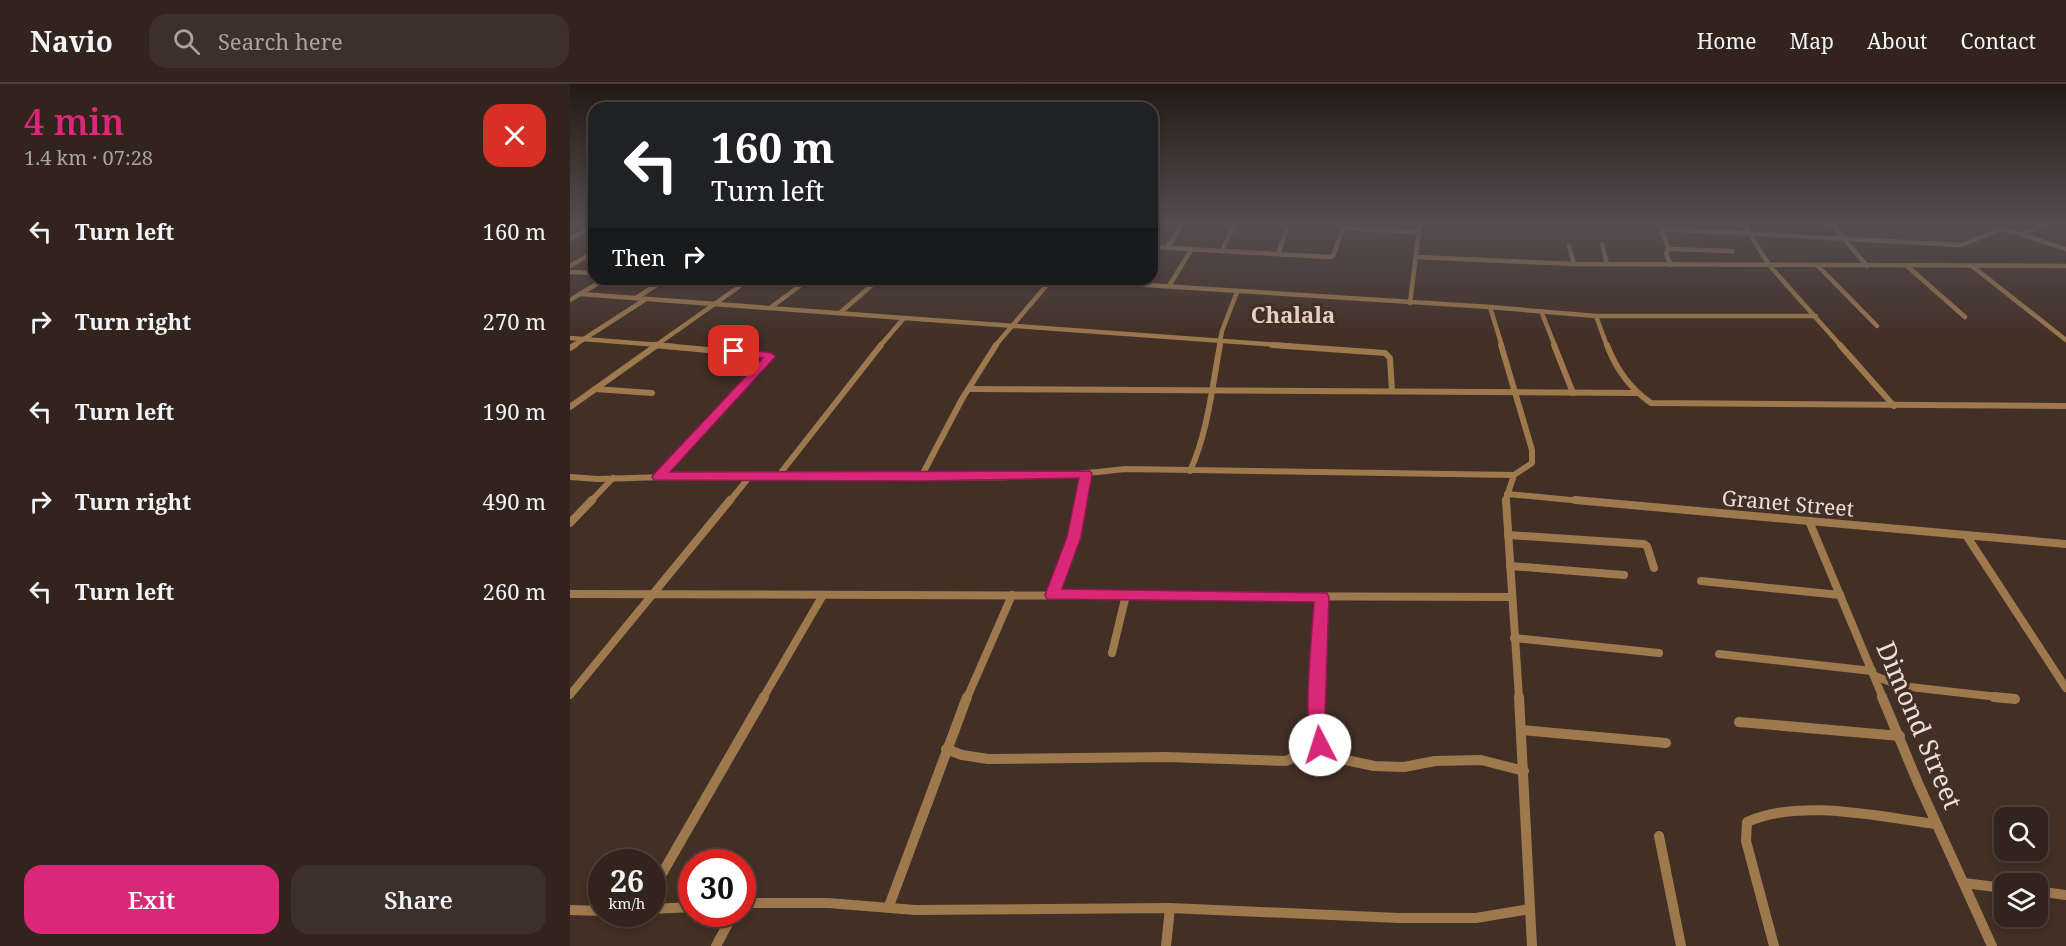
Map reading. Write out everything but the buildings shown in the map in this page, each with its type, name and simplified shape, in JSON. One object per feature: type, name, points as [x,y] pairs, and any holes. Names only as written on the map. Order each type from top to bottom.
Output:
[{"type":"street","points":[[1169,286],[1183,263]]},
{"type":"street","points":[[1410,303],[1415,263]]},
{"type":"street","points":[[1557,263],[2066,266]]},
{"type":"street","points":[[1769,265],[1894,406]]},
{"type":"street","points":[[1818,266],[1877,326]]},
{"type":"street","points":[[1907,266],[1965,317]]},
{"type":"street","points":[[1972,266],[2066,340]]},
{"type":"street","points":[[570,272],[588,273]]},
{"type":"street","points":[[571,298],[595,285]]},
{"type":"street","points":[[636,298],[657,285]]},
{"type":"street","points":[[571,406],[741,285]]},
{"type":"street","points":[[770,308],[801,285]]},
{"type":"street","points":[[841,312],[872,285]]},
{"type":"street","points":[[921,477],[988,356],[1046,285]]},
{"type":"street","points":[[1152,285],[1596,316],[1816,316]]},
{"type":"street","points":[[1190,471],[1200,447],[1220,339],[1237,292]]},
{"type":"street","points":[[580,294],[1220,339],[1385,353],[1390,358],[1392,392]]},
{"type":"street","points":[[570,348],[646,299]]},
{"type":"street","points":[[570,477],[598,479],[779,475],[921,477],[1086,474],[1125,469],[1514,475],[1532,463],[1532,450],[1490,307]]},
{"type":"street","points":[[1541,311],[1573,393]]},
{"type":"street","points":[[1596,316],[1618,369],[1636,393],[1655,404],[2066,406]]},
{"type":"street","points":[[779,475],[867,361],[904,318]]},
{"type":"street","points":[[570,338],[658,344],[771,356],[658,477]]},
{"type":"street","points":[[969,388],[1636,393]]},
{"type":"street","points":[[595,389],[652,393]]},
{"type":"street","points":[[1052,595],[1074,537],[1086,474]]},
{"type":"street","points":[[1514,475],[1505,503],[1524,771],[1532,946]]},
{"type":"street","points":[[570,695],[750,476]]},
{"type":"street","points":[[570,523],[613,478]]},
{"type":"street","name":"Granet Street","points":[[1507,494],[2066,544]]},
{"type":"street","name":"Dimond Street","points":[[1809,521],[1936,824],[1992,946]]},
{"type":"street","points":[[1508,534],[1644,544],[1647,546],[1654,568]]},
{"type":"street","points":[[1966,535],[1995,576],[2066,688]]},
{"type":"street","points":[[1510,566],[1624,575]]},
{"type":"street","points":[[1701,581],[1840,595]]},
{"type":"street","points":[[570,594],[1511,597]]},
{"type":"street","points":[[666,867],[823,595]]},
{"type":"street","points":[[889,906],[946,749],[1012,595]]},
{"type":"street","points":[[1112,652],[1126,595]]},
{"type":"street","points":[[1320,745],[1317,714],[1322,597]]},
{"type":"street","points":[[1514,638],[1659,653]]},
{"type":"street","points":[[1719,654],[1873,674],[1901,686],[2014,699]]},
{"type":"street","points":[[1739,722],[1900,736]]},
{"type":"street","points":[[1521,730],[1666,742]]},
{"type":"street","points":[[946,749],[962,755],[988,759],[1166,757],[1258,762],[1286,761],[1320,745],[1329,746],[1346,760],[1374,766],[1404,767],[1435,761],[1481,760],[1524,771]]},
{"type":"street","points":[[1774,946],[1746,841],[1747,822],[1755,816],[1805,812],[1936,824]]},
{"type":"street","points":[[1659,836],[1681,946]]},
{"type":"street","points":[[1964,883],[1994,887]]},
{"type":"street","points":[[2048,892],[2066,894]]},
{"type":"street","points":[[756,903],[889,906],[935,910],[1170,908],[1400,918],[1476,918],[1530,909]]},
{"type":"street","points":[[1166,946],[1170,908]]},
{"type":"street","points":[[570,910],[588,910]]},
{"type":"street","points":[[716,946],[726,927]]},
{"type":"district","name":"Chalala","points":[[1293,314]]},
{"type":"route","points":[[734,351],[771,356],[658,477],[779,475],[921,477],[1086,474],[1074,537],[1052,595],[1322,597],[1317,714],[1320,745]]}]
